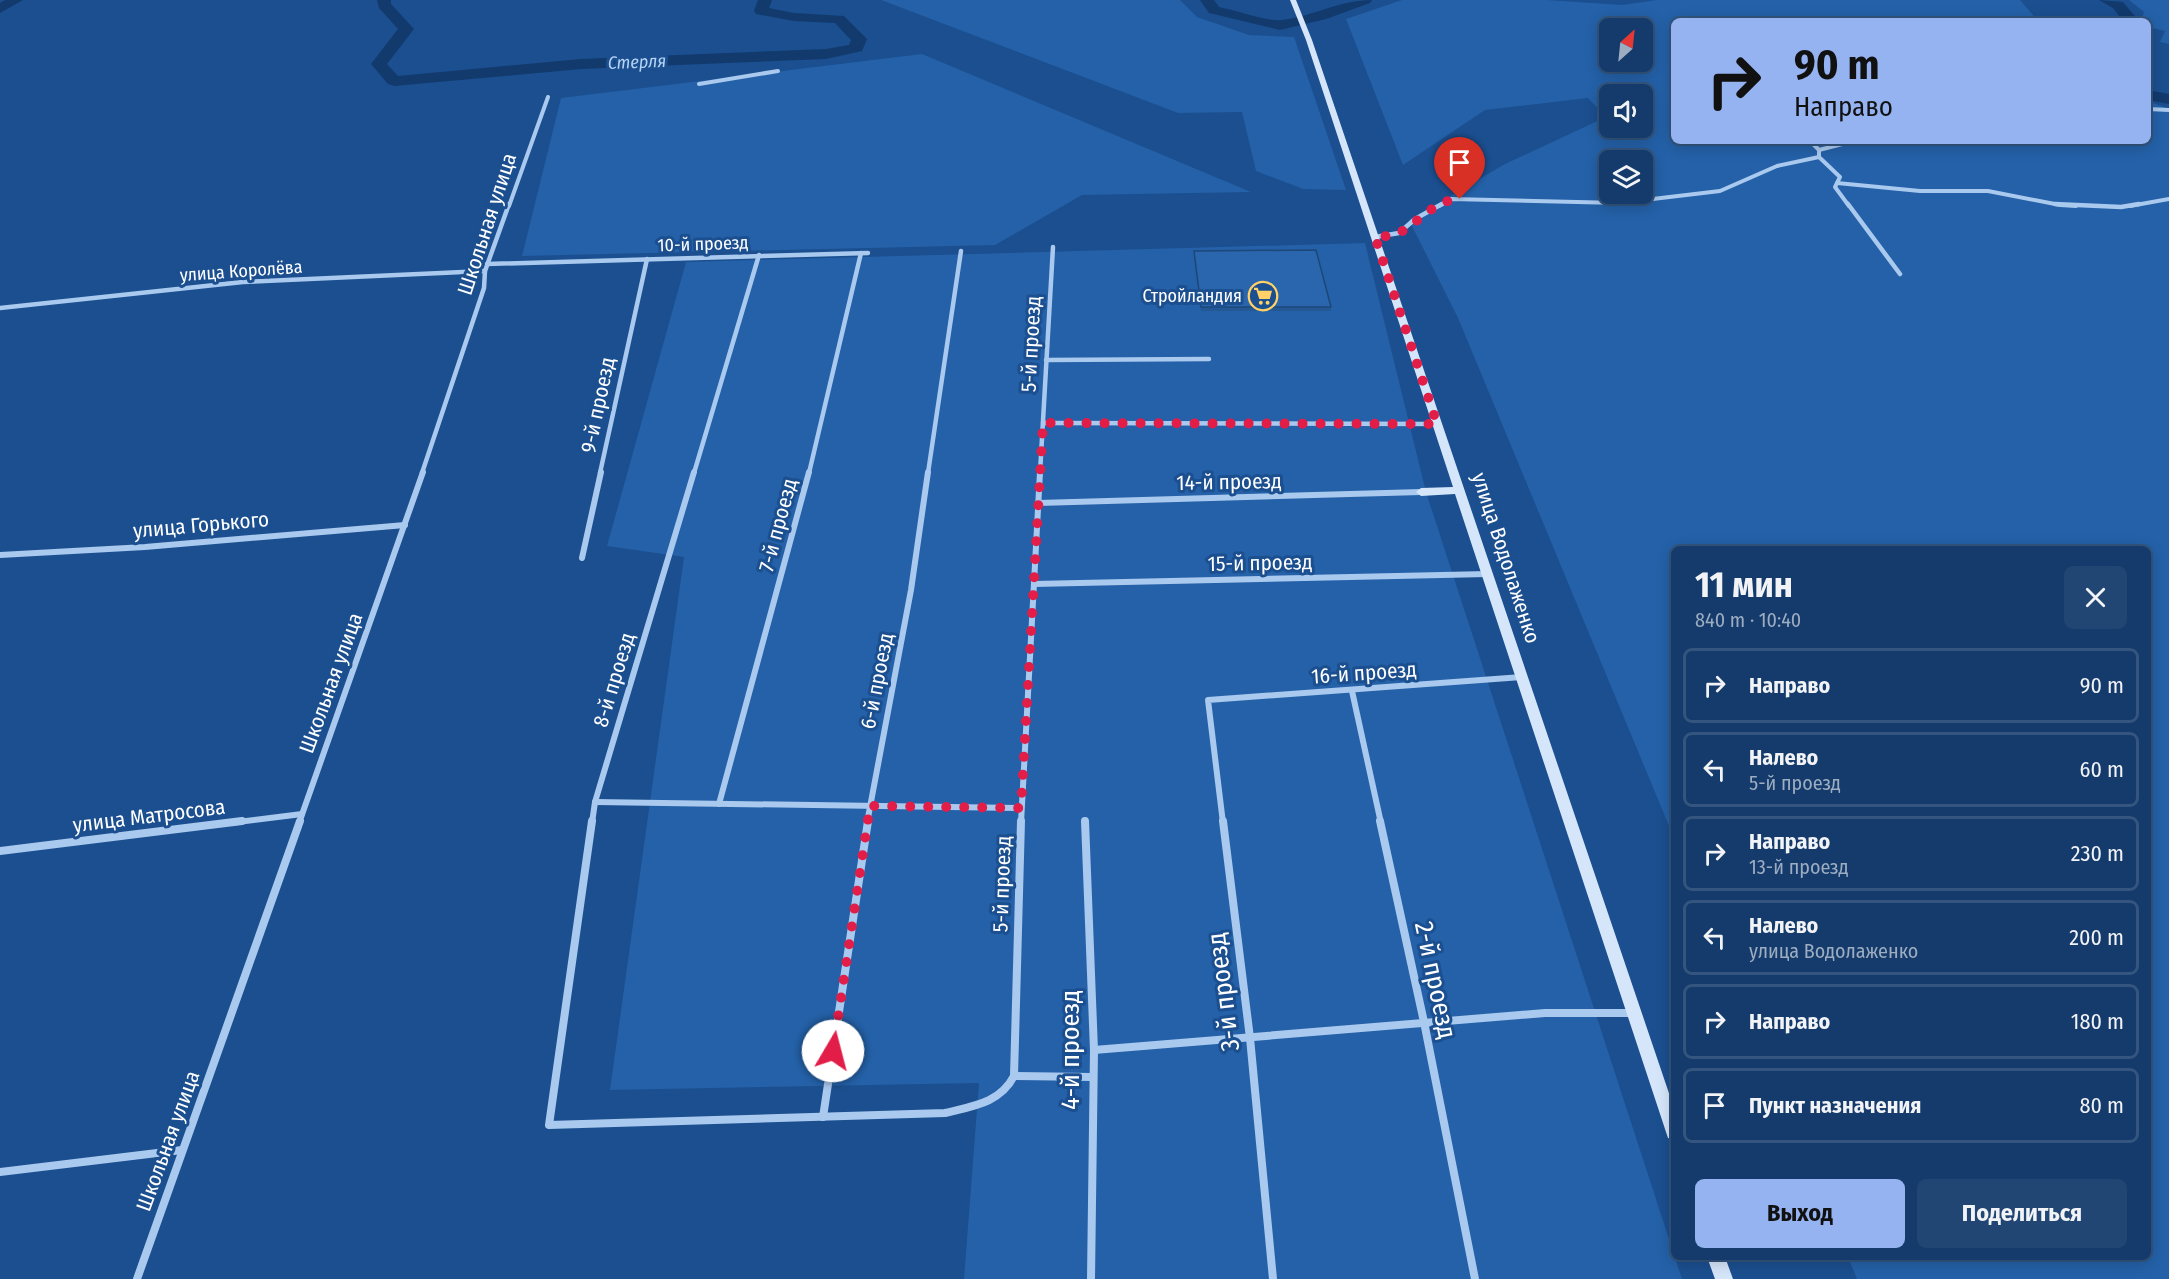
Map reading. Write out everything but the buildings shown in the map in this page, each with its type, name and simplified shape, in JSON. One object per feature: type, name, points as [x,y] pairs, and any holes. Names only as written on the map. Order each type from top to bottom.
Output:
[{"type":"main road","name":"улица Водолаженко","points":[[1294,2],[1309,40],[1671,1123]]},
{"type":"main road","points":[[1421,492],[1460,490]]},
{"type":"main road","points":[[1717,1260],[1724,1279]]},
{"type":"street","points":[[699,84],[778,71]]},
{"type":"street","name":"Школьная улица","points":[[137,1279],[405,525],[484,288],[486,267],[549,97]]},
{"type":"street","points":[[2151,109],[2169,110]]},
{"type":"street","points":[[1813,144],[1819,150],[1819,157],[1840,177],[1835,187],[1900,274]]},
{"type":"street","points":[[1819,150],[1842,144]]},
{"type":"street","points":[[1375,237],[1399,233],[1415,219],[1451,199],[1619,203],[1708,193],[1720,191],[1776,166],[1819,157]]},
{"type":"street","points":[[1837,183],[1920,191],[1989,191],[2060,205],[2121,207],[2169,199]]},
{"type":"street","name":"5-й проезд","points":[[823,1117],[945,1113],[981,1104],[1007,1089],[1014,1076],[1021,808],[1053,247]]},
{"type":"street","name":"6-й проезд","points":[[823,1117],[870,806],[911,590],[961,251]]},
{"type":"street","name":"10-й проезд","points":[[486,267],[647,259],[868,253]]},
{"type":"street","name":"7-й проезд","points":[[719,804],[801,505],[861,254]]},
{"type":"street","name":"8-й проезд","points":[[759,255],[595,802],[549,1125],[823,1117]]},
{"type":"street","name":"9-й проезд","points":[[582,558],[647,259]]},
{"type":"street","name":"улица Королёва","points":[[0,308],[243,282],[486,267]]},
{"type":"street","points":[[1046,360],[1209,359]]},
{"type":"street","points":[[1043,423],[1437,424]]},
{"type":"street","name":"14-й проезд","points":[[1038,503],[1421,492]]},
{"type":"street","name":"улица Горького","points":[[0,555],[145,547],[405,525]]},
{"type":"street","name":"15-й проезд","points":[[1034,584],[1488,574]]},
{"type":"street","name":"16-й проезд","points":[[1208,700],[1522,677]]},
{"type":"street","name":"2-й проезд","points":[[1352,691],[1424,1022],[1475,1279]]},
{"type":"street","name":"3-й проезд","points":[[1208,700],[1250,1038],[1274,1279]]},
{"type":"street","points":[[595,802],[1021,808]]},
{"type":"street","name":"улица Матросова","points":[[0,851],[302,814]]},
{"type":"street","name":"4-й проезд","points":[[1085,821],[1094,1050],[1091,1279]]},
{"type":"street","points":[[1094,1050],[1545,1013],[1634,1012]]},
{"type":"street","points":[[1014,1076],[1092,1077]]},
{"type":"street","points":[[0,1172],[182,1149]]},
{"type":"shaded area","points":[[881,0],[1180,0],[1197,17],[1249,35],[1294,37],[1346,190],[1303,189],[1256,171],[1242,112],[1178,113]]},
{"type":"shaded area","points":[[1402,0],[1547,0],[1622,5],[1657,0],[2020,0],[2035,18],[1671,18],[1671,144],[2151,144],[2151,102],[2169,109],[2169,1279],[1857,1279],[1849,1260],[2151,1260],[2151,546],[1671,546],[1671,831],[1458,318],[1409,220],[1505,164],[1599,120],[1599,138],[1653,138],[1653,84],[1599,84],[1599,110],[1588,98],[1485,110],[1403,165],[1346,19]]},
{"type":"shaded area","points":[[2129,0],[2169,0],[2169,44],[2160,42],[2165,31],[2151,28],[2151,18],[2142,18],[2144,12]]},
{"type":"shaded area","points":[[922,54],[1251,192],[1082,195],[995,245],[522,256],[561,98]]},
{"type":"shaded area","points":[[1365,243],[1426,492],[1671,1245],[1671,1260],[1676,1260],[1682,1279],[964,1279],[979,1083],[610,1090],[684,557],[607,546],[686,262]]},
{"type":"waterway","name":"Стерля","points":[[0,9],[16,0]]},
{"type":"waterway","name":"Стерля","points":[[384,0],[384,5],[406,29],[379,64],[394,81],[581,64],[826,54],[856,48],[859,39],[839,19],[794,17],[761,11],[765,0]]},
{"type":"waterway","name":"Стерля","points":[[1207,0],[1214,10],[1280,25],[1321,16],[1365,0]]},
{"type":"waterway","name":"Стерля","points":[[2106,0],[2118,5],[2129,18]]},
{"type":"waterway","name":"Стерля","points":[[2151,96],[2169,99]]},
{"type":"place","name":"Стройландия","points":[[1263,296]]},
{"type":"route","points":[[833,1051],[870,806],[1021,808],[1043,423],[1437,424],[1375,237],[1393,236],[1415,219],[1451,199],[1460,199]]}]
